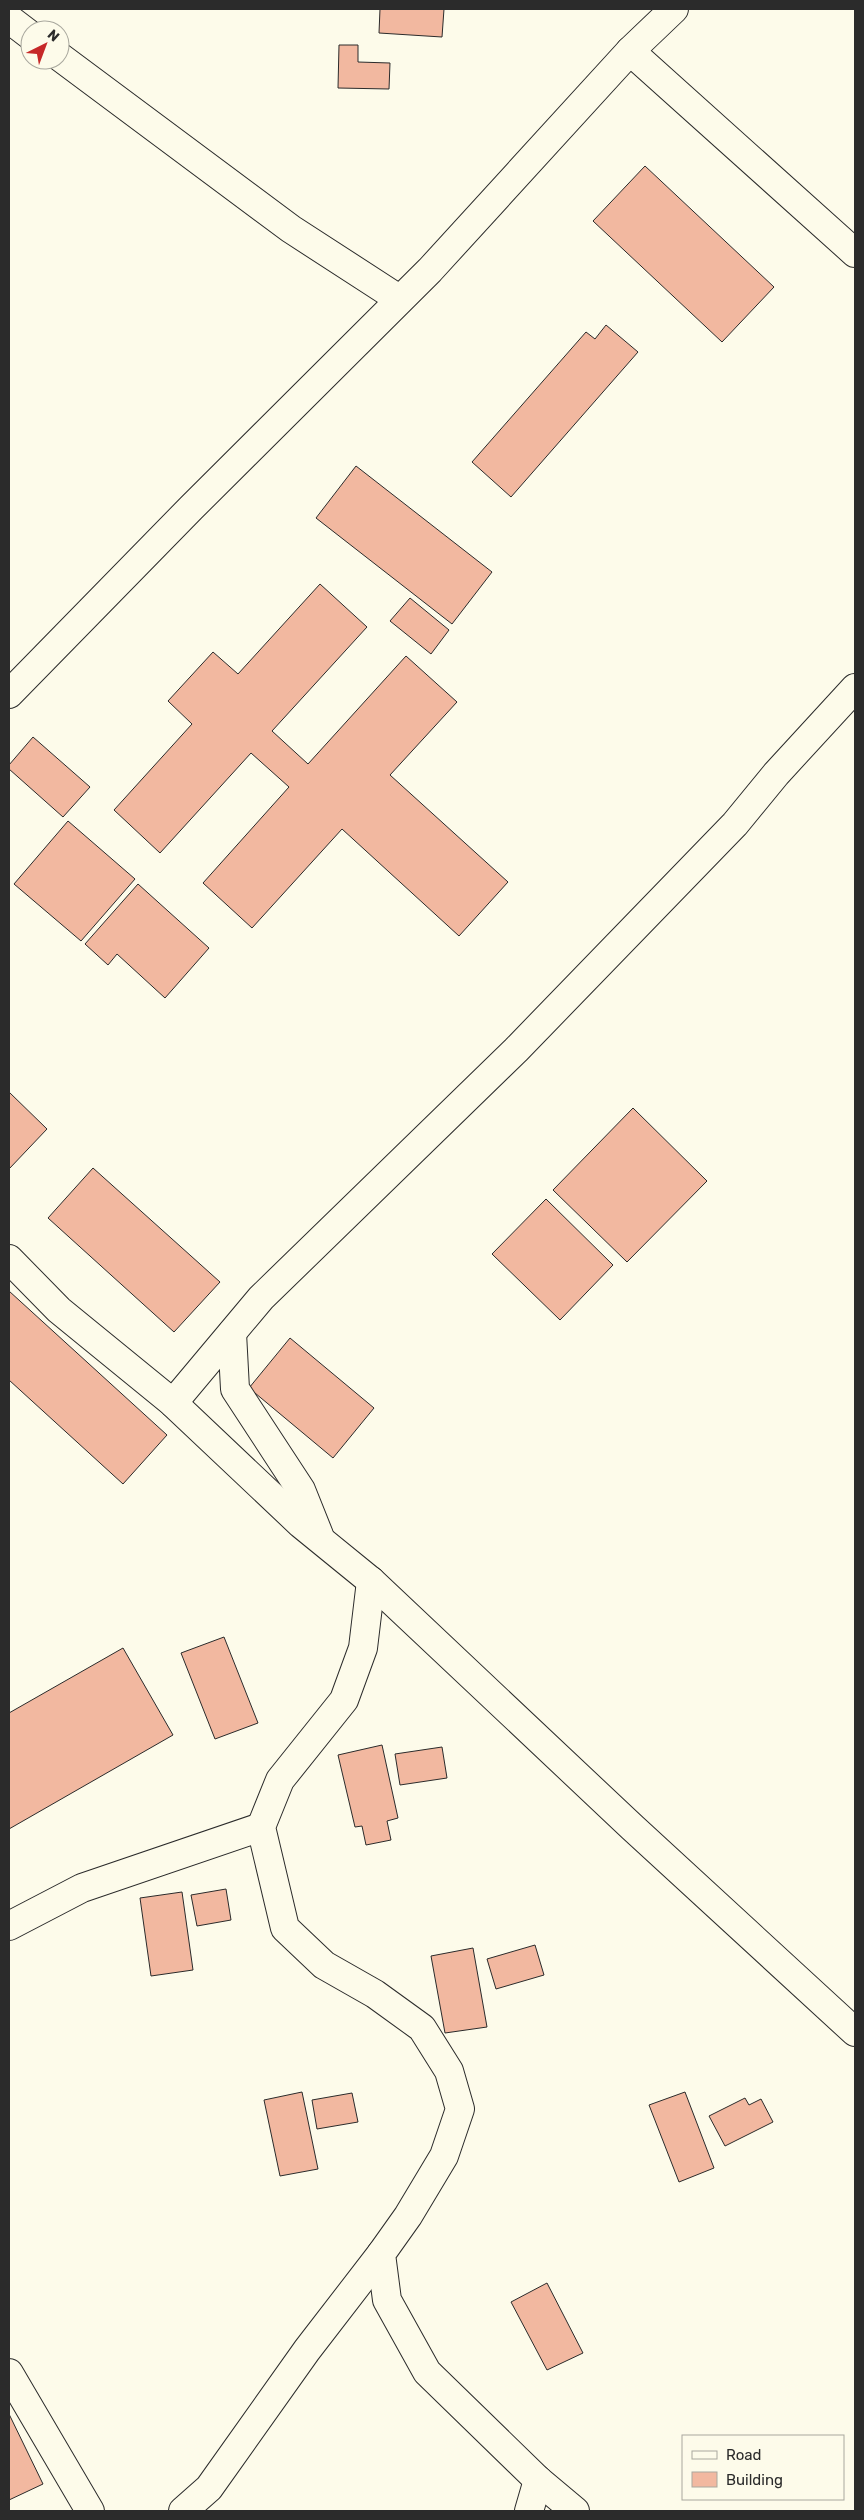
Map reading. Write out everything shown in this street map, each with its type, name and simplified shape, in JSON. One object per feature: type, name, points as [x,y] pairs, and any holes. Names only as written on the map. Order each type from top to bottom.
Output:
[{"type":"street","points":[[9,694],[399,299],[430,270],[630,51],[674,9]]},
{"type":"street","points":[[9,19],[20,27]]},
{"type":"street","points":[[630,51],[855,253]]},
{"type":"street","points":[[70,64],[291,229],[399,299]]},
{"type":"street","points":[[173,1403],[261,1298],[516,1050],[728,831],[776,774],[855,688]]},
{"type":"street","points":[[9,1259],[59,1310],[173,1403],[301,1524],[371,1581],[632,1827],[855,2032]]},
{"type":"street","points":[[232,1333],[235,1389],[301,1490],[322,1541]]},
{"type":"street","points":[[182,2511],[209,2488],[307,2350],[408,2216],[444,2156],[460,2110],[449,2071],[422,2028],[376,1994],[324,1965],[285,1928],[261,1827],[280,1780],[344,1700],[363,1648],[371,1581]]},
{"type":"street","points":[[9,1926],[82,1888],[261,1827]]},
{"type":"street","points":[[381,2254],[387,2300],[427,2372],[538,2480],[575,2511]]},
{"type":"street","points":[[9,2373],[90,2511]]},
{"type":"street","points":[[529,2511],[538,2480]]},
{"type":"building","points":[[380,9],[444,9],[442,37],[379,33]]},
{"type":"building","points":[[339,45],[358,45],[358,62],[390,63],[389,89],[338,88]]},
{"type":"building","points":[[645,166],[774,287],[722,342],[593,221]]},
{"type":"building","points":[[606,325],[638,352],[511,497],[472,462],[586,332],[595,339]]},
{"type":"building","points":[[356,466],[492,572],[452,624],[316,518]]},
{"type":"building","points":[[320,584],[367,627],[272,731],[308,764],[406,656],[457,702],[390,775],[508,882],[459,936],[342,829],[252,928],[203,883],[289,787],[251,753],[160,853],[114,810],[192,724],[168,701],[213,652],[238,674]]},
{"type":"building","points":[[410,598],[449,630],[431,654],[390,621]]},
{"type":"building","points":[[33,737],[90,787],[63,817],[9,769],[9,765]]},
{"type":"building","points":[[68,821],[135,879],[81,941],[14,884]]},
{"type":"building","points":[[138,884],[209,948],[165,998],[117,954],[108,965],[85,944]]},
{"type":"building","points":[[9,1092],[47,1129],[9,1169]]},
{"type":"building","points":[[633,1108],[707,1181],[627,1262],[553,1190]]},
{"type":"building","points":[[93,1168],[220,1282],[174,1332],[48,1218]]},
{"type":"building","points":[[546,1199],[613,1265],[560,1320],[492,1254]]},
{"type":"building","points":[[9,1291],[167,1435],[123,1484],[9,1380]]},
{"type":"building","points":[[290,1338],[374,1408],[333,1458],[249,1388]]},
{"type":"building","points":[[224,1637],[258,1723],[215,1739],[181,1653]]},
{"type":"building","points":[[123,1648],[173,1735],[9,1829],[9,1713]]},
{"type":"building","points":[[382,1745],[398,1818],[387,1821],[391,1840],[366,1845],[362,1826],[355,1827],[338,1755]]},
{"type":"building","points":[[442,1747],[447,1778],[400,1785],[395,1754]]},
{"type":"building","points":[[226,1889],[231,1920],[197,1926],[191,1895]]},
{"type":"building","points":[[182,1892],[193,1970],[151,1976],[140,1898]]},
{"type":"building","points":[[535,1945],[544,1975],[496,1989],[487,1959]]},
{"type":"building","points":[[473,1948],[487,2027],[445,2033],[431,1956]]},
{"type":"building","points":[[302,2092],[318,2169],[280,2176],[264,2100]]},
{"type":"building","points":[[685,2092],[714,2168],[679,2182],[649,2105]]},
{"type":"building","points":[[352,2093],[358,2122],[317,2129],[312,2100]]},
{"type":"building","points":[[745,2098],[749,2105],[761,2099],[773,2122],[725,2146],[709,2116]]},
{"type":"building","points":[[547,2283],[583,2353],[547,2370],[511,2302]]},
{"type":"building","points":[[9,2414],[43,2484],[9,2500]]}]
